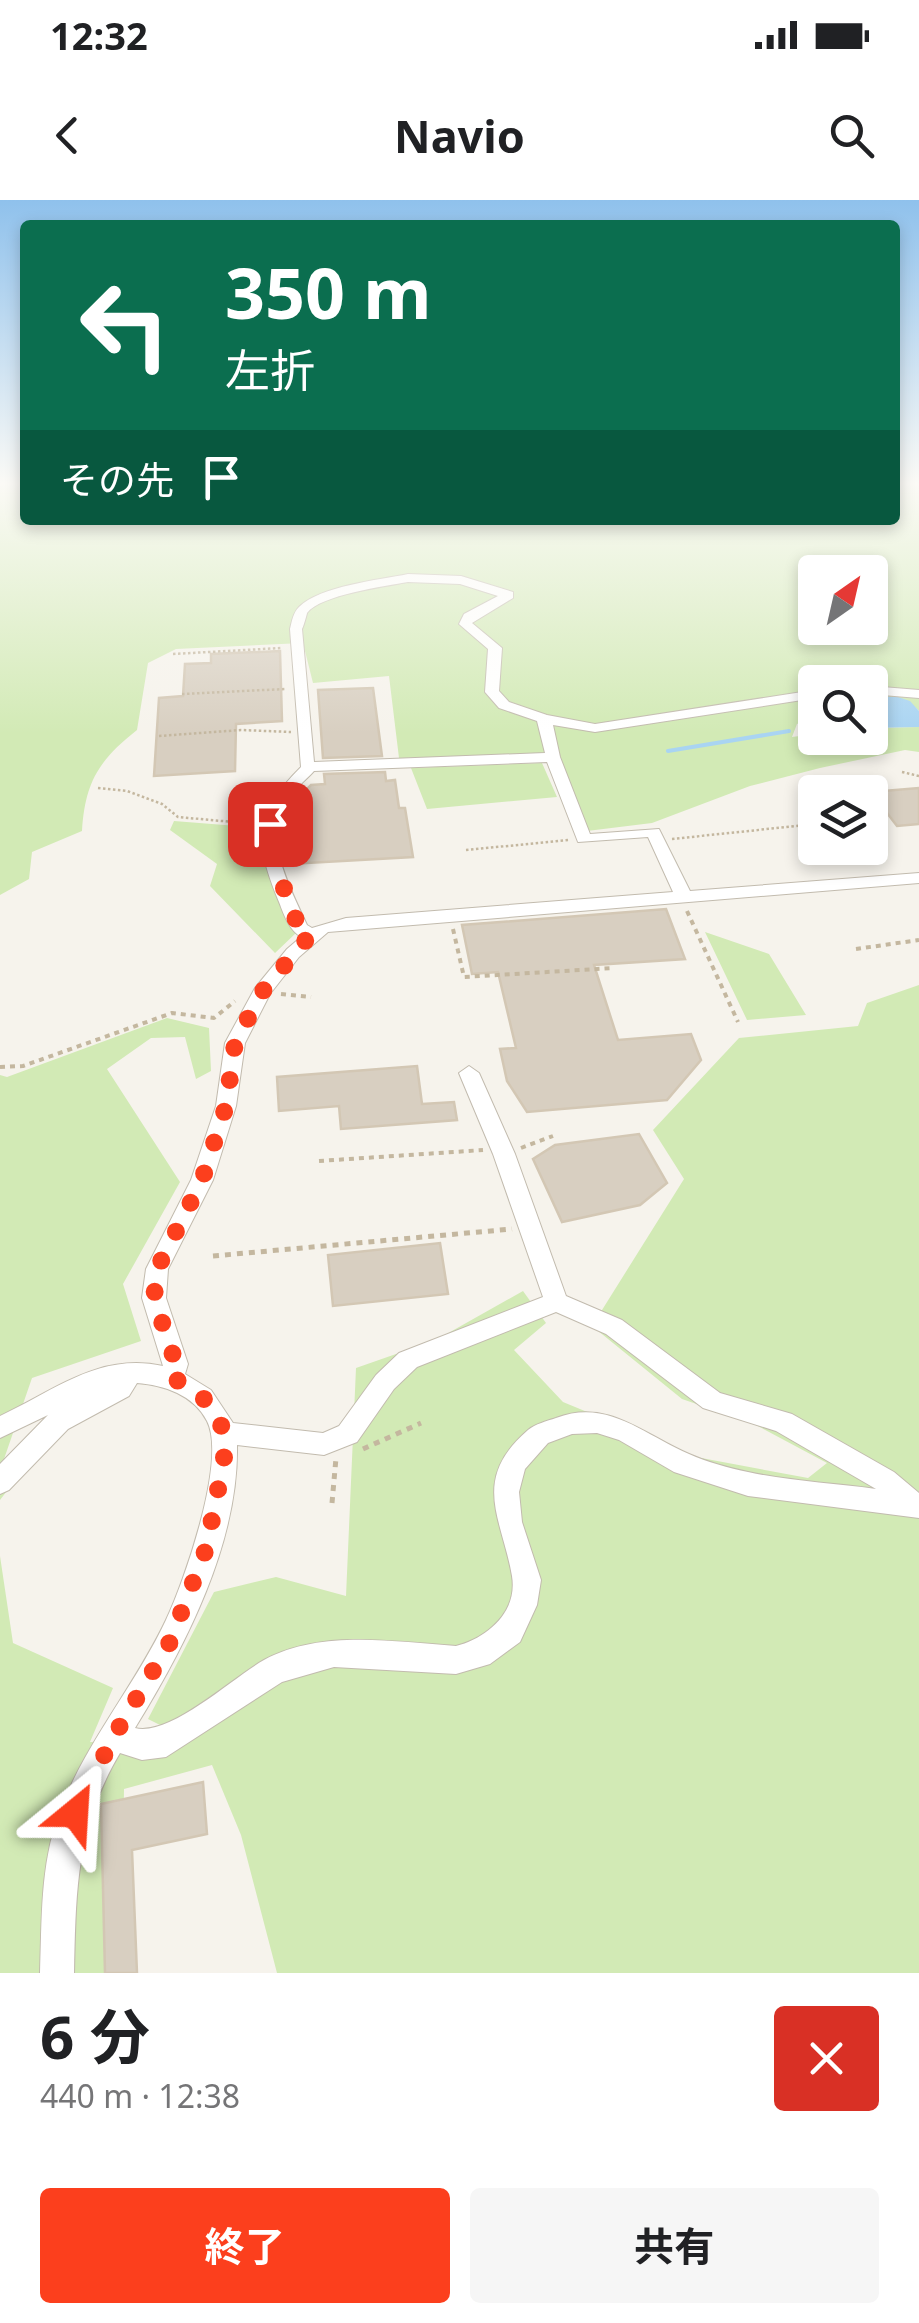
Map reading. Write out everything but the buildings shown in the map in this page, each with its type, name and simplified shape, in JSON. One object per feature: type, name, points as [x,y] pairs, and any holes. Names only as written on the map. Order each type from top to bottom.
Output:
[{"type":"street","points":[[310,767],[295,647],[301,612],[335,593],[408,578],[435,576],[510,594],[468,617],[465,624],[494,648],[492,692],[504,705],[544,719],[595,728],[798,697]]},
{"type":"street","points":[[888,691],[919,694]]},
{"type":"street","points":[[544,719],[553,756],[584,838],[653,832],[684,897]]},
{"type":"street","points":[[311,934],[299,928],[271,854],[270,824],[280,798],[310,767],[553,756]]},
{"type":"street","points":[[171,1377],[176,1364],[154,1298],[157,1269],[202,1180],[226,1106],[235,1043],[262,992],[311,934],[346,923],[919,878]]},
{"type":"street","points":[[469,1073],[504,1154],[556,1302]]},
{"type":"street","points":[[224,1432],[324,1444],[337,1451],[385,1382],[408,1360],[556,1302],[614,1327],[712,1401],[783,1422],[885,1480],[916,1505]]},
{"type":"street","points":[[0,1482],[59,1421],[120,1389],[130,1373]]},
{"type":"street","points":[[0,1427],[96,1378],[130,1373],[171,1377],[195,1390],[214,1409],[224,1432],[224,1460],[206,1549],[169,1644],[114,1736],[75,1813],[60,1869],[57,1973]]},
{"type":"street","points":[[114,1736],[142,1745],[166,1742],[275,1670],[334,1653],[456,1660],[480,1654],[510,1632],[523,1605],[527,1580],[509,1522],[506,1492],[514,1464],[540,1436],[571,1423],[597,1422],[627,1432],[683,1464],[748,1484],[916,1505]]},
{"type":"path","points":[[173,654],[295,647]]},
{"type":"path","points":[[182,694],[300,688]]},
{"type":"path","points":[[159,736],[241,730],[283,730],[305,735]]},
{"type":"path","points":[[902,772],[919,776]]},
{"type":"path","points":[[98,788],[127,791],[162,804],[178,818],[270,824]]},
{"type":"path","points":[[658,841],[798,826]]},
{"type":"path","points":[[466,850],[584,838]]},
{"type":"path","points":[[684,897],[683,904],[738,1022]]},
{"type":"path","points":[[449,915],[464,978],[614,968]]},
{"type":"path","points":[[856,948],[919,940]]},
{"type":"path","points":[[262,992],[311,998]]},
{"type":"path","points":[[0,1067],[24,1066],[172,1012],[214,1018],[235,1002]]},
{"type":"path","points":[[319,1161],[475,1148],[504,1154],[553,1136]]},
{"type":"path","points":[[212,1256],[530,1227]]},
{"type":"path","points":[[332,1503],[337,1451],[421,1423]]},
{"type":"green space","points":[[0,568],[798,568],[798,645],[888,645],[888,568],[919,568],[919,711],[903,700],[888,697],[888,665],[798,665],[798,724],[792,737],[798,736],[798,755],[881,755],[750,786],[652,823],[587,831],[561,759],[546,755],[399,758],[389,676],[313,683],[303,643],[176,649],[148,663],[137,730],[96,773],[82,831],[32,852],[29,879],[0,895]]},
{"type":"green space","points":[[919,727],[919,752],[888,754],[888,728]]},
{"type":"green space","points":[[542,763],[557,797],[427,809],[411,768]]},
{"type":"green space","points":[[174,821],[263,828],[261,852],[296,933],[275,953],[210,886],[217,864],[170,830]]},
{"type":"green space","points":[[705,932],[769,954],[806,1015],[747,1020]]},
{"type":"green space","points":[[919,985],[919,1973],[277,1973],[241,1835],[212,1765],[124,1789],[121,1973],[0,1973],[0,1556],[13,1643],[113,1688],[90,1742],[190,1740],[148,1719],[214,1592],[276,1577],[346,1596],[356,1368],[436,1340],[523,1291],[546,1323],[514,1350],[563,1402],[696,1457],[808,1478],[827,1463],[754,1424],[682,1399],[592,1326],[684,1179],[653,1130],[739,1038],[858,1026],[867,1003]]},
{"type":"green space","points":[[167,1018],[209,1028],[211,1071],[196,1079],[185,1037],[151,1038],[107,1069],[180,1182],[123,1284],[141,1341],[32,1378],[4,1459],[52,1432],[0,1500],[0,1075],[7,1077]]},
{"type":"water","points":[[888,697],[910,701],[919,711],[919,727],[888,728]]},
{"type":"waterway","points":[[668,751],[789,731]]},
{"type":"route","points":[[75,1813],[114,1736],[169,1644],[206,1549],[224,1460],[224,1432],[214,1409],[195,1390],[171,1377],[176,1364],[154,1298],[157,1269],[202,1180],[226,1106],[235,1043],[262,992],[311,934],[299,928],[271,854],[270,824]]}]
